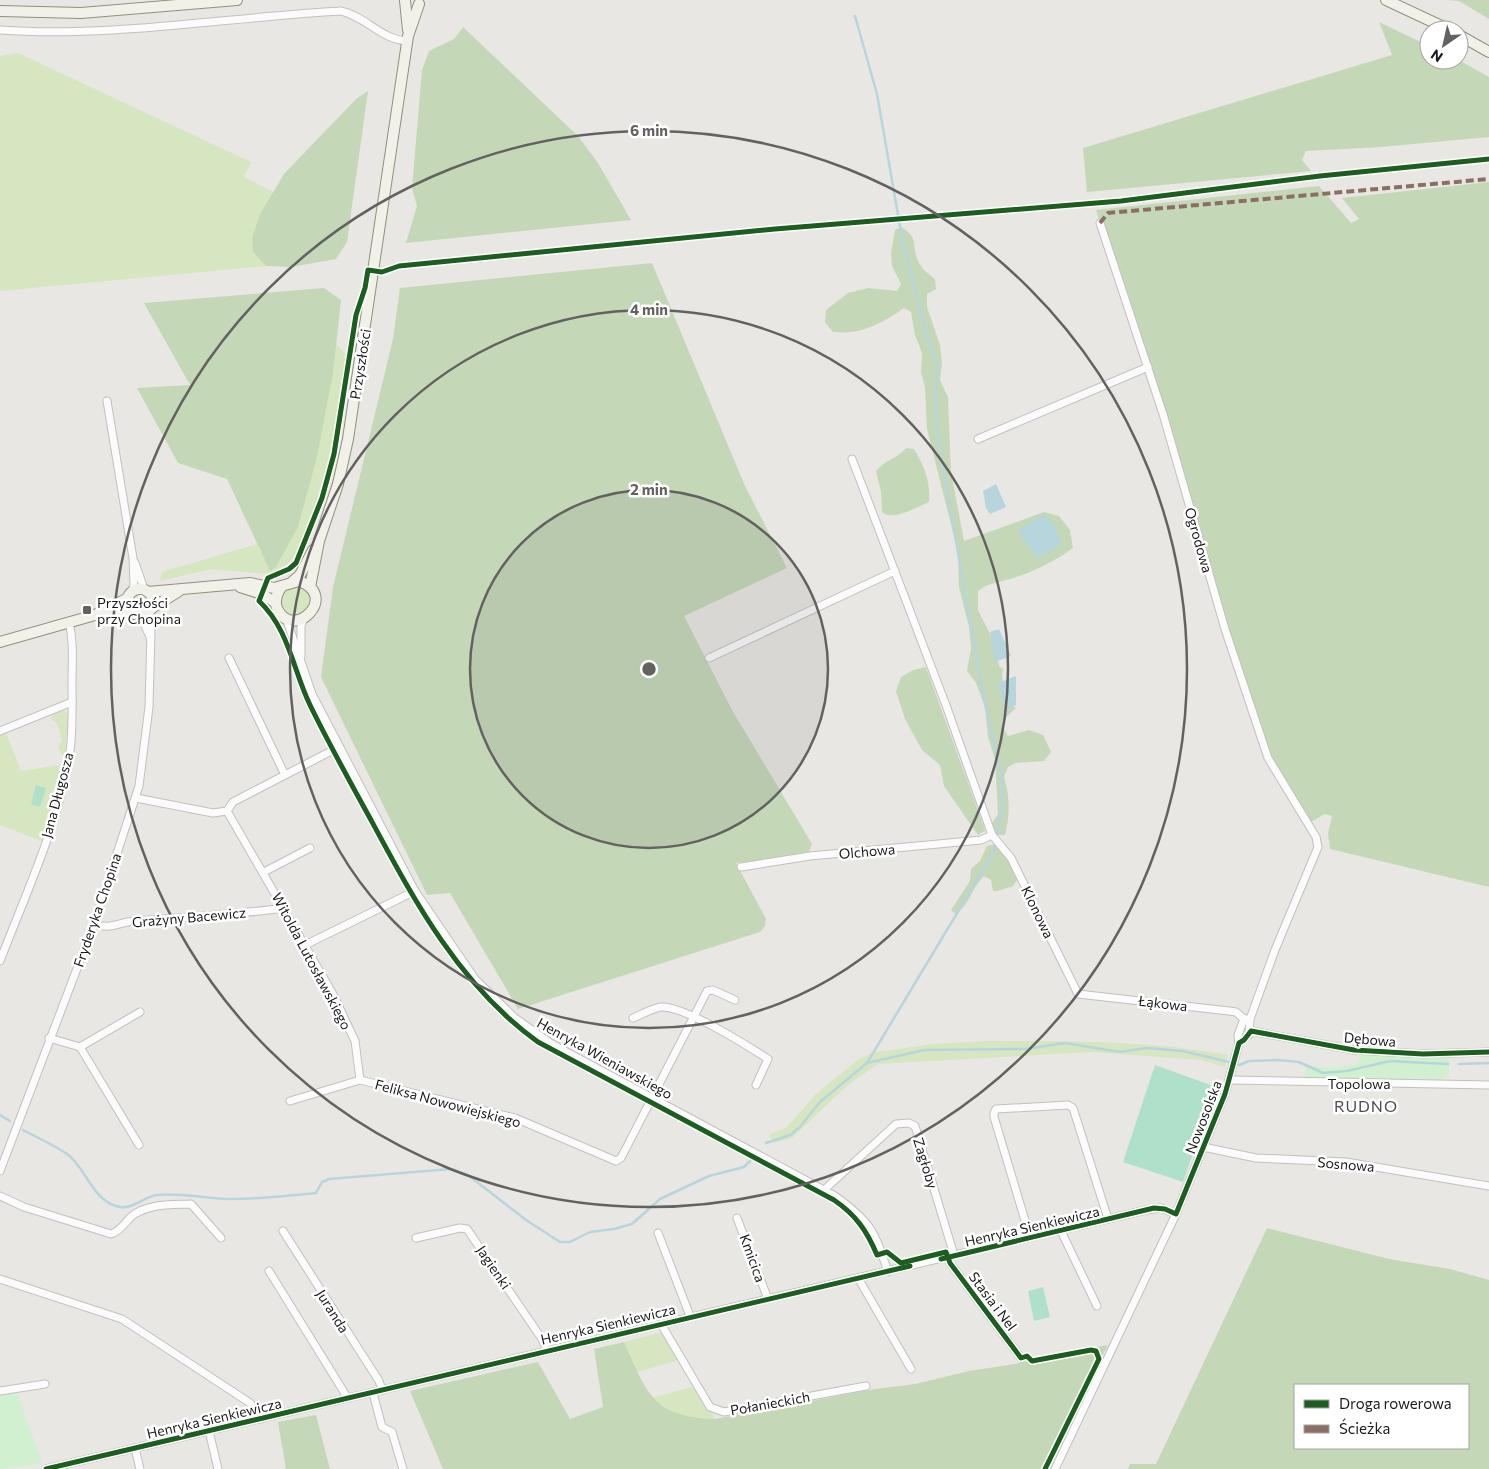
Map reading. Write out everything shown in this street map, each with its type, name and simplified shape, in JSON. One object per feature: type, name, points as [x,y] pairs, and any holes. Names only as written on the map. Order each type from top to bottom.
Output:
[{"type":"street","points":[[0,11],[81,13],[237,0]]},
{"type":"street","points":[[404,0],[423,2]]},
{"type":"street","name":"Przyszłości","points":[[404,0],[408,38]]},
{"type":"street","points":[[1386,0],[1429,20]]},
{"type":"street","name":"Przyszłości","points":[[310,587],[319,541],[338,484],[350,432],[408,38],[423,2]]},
{"type":"street","points":[[0,30],[35,32],[105,30],[341,11],[365,20],[390,38],[408,38]]},
{"type":"street","points":[[1469,41],[1489,52]]},
{"type":"street","name":"Ogrodowa","points":[[1100,223],[1148,367],[1225,629],[1268,758],[1316,837],[1318,848]]},
{"type":"street","points":[[978,439],[1148,367]]},
{"type":"street","points":[[107,401],[133,558],[134,586],[128,607],[135,614]]},
{"type":"street","points":[[852,459],[972,776],[992,835]]},
{"type":"street","name":"Przyszłości","points":[[293,581],[300,575],[319,541]]},
{"type":"street","points":[[133,558],[146,590],[153,597],[151,609]]},
{"type":"street","points":[[709,658],[895,571]]},
{"type":"street","points":[[0,642],[95,615],[130,595],[146,590],[182,589],[232,584],[282,586],[293,581],[299,581],[310,587],[315,604],[309,615],[304,618],[298,620],[286,618],[281,614],[276,603],[262,594],[232,584]]},
{"type":"street","points":[[276,603],[278,591],[282,586]]},
{"type":"street","points":[[95,615],[135,614],[151,609],[182,589]]},
{"type":"street","name":"Fryderyka Chopina","points":[[0,1171],[94,924],[136,798],[149,707],[151,609]]},
{"type":"street","name":"Fryderyka Chopina","points":[[135,614],[142,619],[151,640]]},
{"type":"street","name":"Henryka Wieniawskiego","points":[[286,618],[312,694],[415,891],[464,966],[515,1018],[577,1058],[824,1190],[850,1207],[873,1230],[888,1272]]},
{"type":"street","name":"Henryka Wieniawskiego","points":[[302,664],[302,626],[304,618]]},
{"type":"street","name":"Jana Długosza","points":[[0,961],[53,818],[70,750],[72,635],[70,622]]},
{"type":"street","points":[[228,658],[285,775]]},
{"type":"street","points":[[0,730],[72,702]]},
{"type":"street","points":[[136,798],[213,813],[227,811],[233,802],[339,746]]},
{"type":"street","name":"Witolda Lutosławskiego","points":[[227,811],[305,945],[355,1041],[360,1080]]},
{"type":"street","name":"Olchowa","points":[[741,867],[810,856],[981,840],[992,835]]},
{"type":"street","name":"Klonowa","points":[[992,835],[1011,858],[1078,994]]},
{"type":"street","points":[[264,872],[310,848]]},
{"type":"street","name":"Nowosolska","points":[[1055,1469],[1176,1214],[1229,1080],[1239,1043],[1238,1035],[1247,1019],[1318,848]]},
{"type":"street","points":[[305,945],[415,891]]},
{"type":"street","name":"Grażyny Bacewicz","points":[[94,924],[106,928],[126,922],[234,914],[284,908]]},
{"type":"street","points":[[653,1097],[706,991],[713,990],[735,1000]]},
{"type":"street","name":"Łąkowa","points":[[1078,994],[1226,1010],[1236,1012],[1247,1019]]},
{"type":"street","points":[[632,1018],[661,1007],[674,1009],[694,1017],[768,1059],[756,1085]]},
{"type":"street","points":[[80,1047],[140,1012]]},
{"type":"street","name":"Nowosolska","points":[[1239,1043],[1251,1031],[1247,1019]]},
{"type":"street","name":"Dębowa","points":[[1251,1031],[1354,1050],[1423,1054],[1489,1052]]},
{"type":"street","points":[[50,1038],[80,1047],[140,1145]]},
{"type":"street","name":"Feliksa Nowowiejskiego","points":[[290,1101],[360,1080],[515,1118],[616,1161],[621,1158],[653,1097]]},
{"type":"street","name":"Topolowa","points":[[1229,1080],[1489,1085]]},
{"type":"street","points":[[1030,1237],[994,1117],[996,1109],[1068,1105],[1072,1108],[1108,1219]]},
{"type":"street","name":"Zagłoby","points":[[824,1190],[896,1124],[909,1123],[915,1126],[951,1256]]},
{"type":"street","name":"Sosnowa","points":[[1204,1147],[1256,1158],[1354,1163],[1489,1186]]},
{"type":"street","points":[[0,1196],[24,1207],[112,1234],[116,1233],[133,1215],[142,1210],[155,1206],[192,1204],[221,1238]]},
{"type":"street","name":"Henryka Sienkiewicza","points":[[46,1469],[1154,1208],[1165,1209],[1176,1214]]},
{"type":"street","name":"Kmicica","points":[[738,1218],[768,1299]]},
{"type":"street","name":"Jagienki","points":[[416,1238],[460,1228],[467,1229],[542,1339],[547,1350]]},
{"type":"street","name":"Henryka Sienkiewicza","points":[[1061,1230],[1097,1306]]},
{"type":"street","name":"Juranda","points":[[283,1232],[379,1381],[382,1390]]},
{"type":"street","points":[[658,1233],[690,1316]]},
{"type":"street","name":"Stasia i Nel","points":[[951,1256],[950,1263],[1021,1358]]},
{"type":"street","points":[[270,1271],[347,1397]]},
{"type":"street","points":[[858,1278],[911,1369]]},
{"type":"street","points":[[0,1279],[122,1318],[250,1403],[261,1419]]},
{"type":"street","name":"Połanieckich","points":[[661,1324],[710,1407],[724,1412],[866,1386]]},
{"type":"street","points":[[0,1391],[45,1384]]},
{"type":"street","points":[[373,1392],[382,1427],[392,1432],[403,1469]]},
{"type":"street","points":[[209,1431],[218,1469]]},
{"type":"street","points":[[135,1448],[140,1469]]},
{"type":"green space","points":[[1446,0],[1489,0],[1489,19],[1459,1]]},
{"type":"green space","points":[[1379,22],[1419,41],[1419,70],[1469,70],[1469,66],[1489,77],[1489,137],[1381,147],[1306,151],[1302,160],[1311,171],[1087,192],[1083,148],[1392,55]]},
{"type":"green space","points":[[463,27],[578,136],[598,163],[631,220],[406,243],[417,206],[412,188],[422,70],[429,51],[454,39]]},
{"type":"green space","points":[[18,53],[251,162],[244,177],[273,192],[260,214],[253,252],[266,266],[0,291],[0,56]]},
{"type":"green space","points":[[368,91],[347,242],[336,259],[291,267],[266,266],[253,252],[252,238],[260,214],[284,174],[356,99]]},
{"type":"green space","points":[[1489,182],[1489,887],[1330,849],[1328,833],[1332,816],[1325,814],[1311,822],[1271,758],[1227,629],[1096,210],[1319,186],[1351,223],[1359,219],[1342,198]]},
{"type":"green space","points":[[901,227],[913,238],[916,255],[920,264],[935,279],[936,289],[927,294],[927,307],[940,345],[942,363],[940,380],[948,397],[951,472],[964,541],[1044,512],[1059,516],[1070,530],[1073,548],[1066,553],[1032,571],[988,585],[978,591],[978,610],[996,646],[999,666],[1003,669],[1005,700],[1016,708],[1003,720],[1002,727],[1008,736],[1029,730],[1043,735],[1051,752],[1044,761],[1016,763],[1008,767],[1004,777],[1009,806],[1005,835],[996,835],[991,825],[998,814],[995,759],[988,737],[985,707],[976,683],[967,671],[971,648],[969,627],[959,587],[958,552],[927,429],[925,387],[921,372],[922,353],[915,335],[911,312],[904,308],[879,323],[853,332],[833,332],[825,322],[826,310],[848,293],[868,288],[897,291],[901,284],[892,266],[891,253],[895,230]]},
{"type":"green space","points":[[652,263],[745,486],[787,568],[684,616],[732,710],[812,844],[808,854],[736,863],[766,919],[765,926],[760,932],[518,1009],[450,893],[427,895],[321,677],[333,587],[393,339],[400,288]]},
{"type":"green space","points":[[324,288],[341,300],[333,374],[316,461],[298,527],[276,567],[270,571],[227,479],[178,463],[137,388],[190,385],[144,303]]},
{"type":"green space","points":[[336,344],[347,355],[333,440],[317,501],[297,554],[286,565],[268,574],[212,569],[160,581],[162,572],[257,544],[270,571],[333,374]]},
{"type":"green space","points":[[906,448],[914,449],[924,468],[928,481],[929,502],[905,513],[887,515],[882,512],[881,492],[876,471]]},
{"type":"green space","points":[[295,586],[301,587],[309,595],[309,607],[301,615],[295,616],[289,615],[281,607],[280,601],[281,595],[289,587]]},
{"type":"green space","points":[[138,596],[142,596],[146,602],[142,608],[138,608],[134,604],[134,600]]},
{"type":"green space","points":[[926,667],[984,827],[985,831],[978,835],[944,786],[940,765],[922,750],[905,719],[896,691],[901,677],[913,670]]},
{"type":"green space","points":[[61,708],[69,715],[64,759],[58,747],[62,740],[57,723],[51,719],[55,710]]},
{"type":"green space","points":[[5,731],[21,771],[59,765],[62,778],[42,841],[0,825],[0,734]]},
{"type":"green space","points":[[36,785],[46,788],[40,807],[31,804]]},
{"type":"green space","points":[[996,844],[1002,849],[1017,880],[1012,887],[993,891],[991,880],[984,876],[976,885],[964,906],[956,914],[951,910],[970,881],[971,869],[980,861],[987,846]]},
{"type":"green space","points":[[983,1041],[1075,1041],[1137,1044],[1168,1046],[1228,1055],[1225,1067],[1201,1060],[1092,1052],[878,1064],[849,1084],[792,1138],[774,1143],[769,1135],[787,1127],[815,1095],[860,1058],[876,1052],[934,1044]]},
{"type":"green space","points":[[1359,1055],[1442,1056],[1449,1059],[1449,1076],[1443,1079],[1305,1078],[1307,1065],[1346,1066],[1359,1062]]},
{"type":"green space","points":[[1155,1065],[1216,1087],[1183,1182],[1123,1162]]},
{"type":"green space","points":[[1267,1228],[1389,1259],[1450,1269],[1489,1280],[1489,1469],[1128,1469],[1130,1464],[1156,1464]]},
{"type":"green space","points":[[1043,1287],[1050,1317],[1034,1321],[1028,1291]]},
{"type":"green space","points":[[663,1332],[679,1360],[638,1372],[624,1342]]},
{"type":"green space","points":[[624,1342],[639,1376],[655,1399],[665,1407],[678,1413],[715,1419],[875,1389],[915,1384],[969,1371],[1015,1364],[1036,1358],[1108,1345],[1042,1469],[443,1469],[410,1391],[538,1362],[570,1419],[603,1407],[594,1349]]},
{"type":"green space","points":[[696,1386],[715,1419],[681,1415],[651,1398]]},
{"type":"green space","points":[[17,1393],[42,1463],[0,1469],[0,1396]]},
{"type":"green space","points":[[316,1415],[330,1469],[286,1469],[278,1422]]},
{"type":"water","points":[[996,484],[1006,507],[990,514],[986,508],[983,491]]},
{"type":"water","points":[[1041,515],[1051,520],[1062,543],[1037,558],[1018,531]]},
{"type":"water","points":[[999,629],[1011,656],[995,662],[990,632]]},
{"type":"water","points":[[1016,676],[1016,705],[1006,710],[998,683]]},
{"type":"waterway","points":[[855,16],[877,94],[902,238],[927,337],[938,367],[935,392],[938,439],[984,700],[1001,772],[1003,805],[992,855],[867,1063]]},
{"type":"waterway","points":[[766,1143],[790,1135],[799,1128],[820,1102],[867,1063],[924,1050],[1025,1049],[1065,1043],[1120,1052],[1146,1048],[1183,1051],[1229,1062]]},
{"type":"waterway","points":[[1239,1065],[1249,1061],[1278,1060],[1299,1062],[1323,1073],[1347,1071],[1390,1061],[1448,1064]]},
{"type":"waterway","points":[[1459,1064],[1489,1063]]},
{"type":"waterway","points":[[0,1115],[10,1121]]},
{"type":"waterway","points":[[23,1130],[67,1154],[80,1167],[96,1192],[103,1199],[120,1207],[134,1205],[152,1196],[165,1194],[232,1199],[316,1193],[322,1182],[329,1179],[451,1169],[468,1175],[526,1220],[560,1242],[570,1242],[590,1232],[614,1229],[632,1224],[660,1199],[709,1176],[744,1167],[751,1160]]},
{"type":"marked path","points":[[1100,223],[1108,213],[1489,179]]},
{"type":"cycle path","points":[[1045,1469],[1099,1359],[1096,1351],[1091,1350],[1032,1361],[1027,1356],[1021,1358],[950,1263],[946,1252],[901,1263],[887,1252],[877,1255],[860,1224],[834,1200],[538,1042],[510,1020],[462,969],[423,912],[405,881],[317,720],[304,692],[284,637],[269,612],[259,601],[268,578],[289,569],[296,563],[322,498],[334,454],[356,315],[365,288],[368,270],[382,272],[399,266],[775,229],[1121,201],[1320,176],[1489,159]]},
{"type":"cycle path","points":[[941,1259],[1154,1208],[1165,1209],[1176,1214],[1225,1094],[1239,1043],[1251,1031],[1354,1050],[1423,1054],[1489,1052]]},
{"type":"cycle path","points":[[46,1469],[910,1266]]},
{"type":"place","name":"Przyszłości przy Chopina","points":[[87,610]]},
{"type":"district","name":"RUDNO","points":[[1366,1105]]}]
